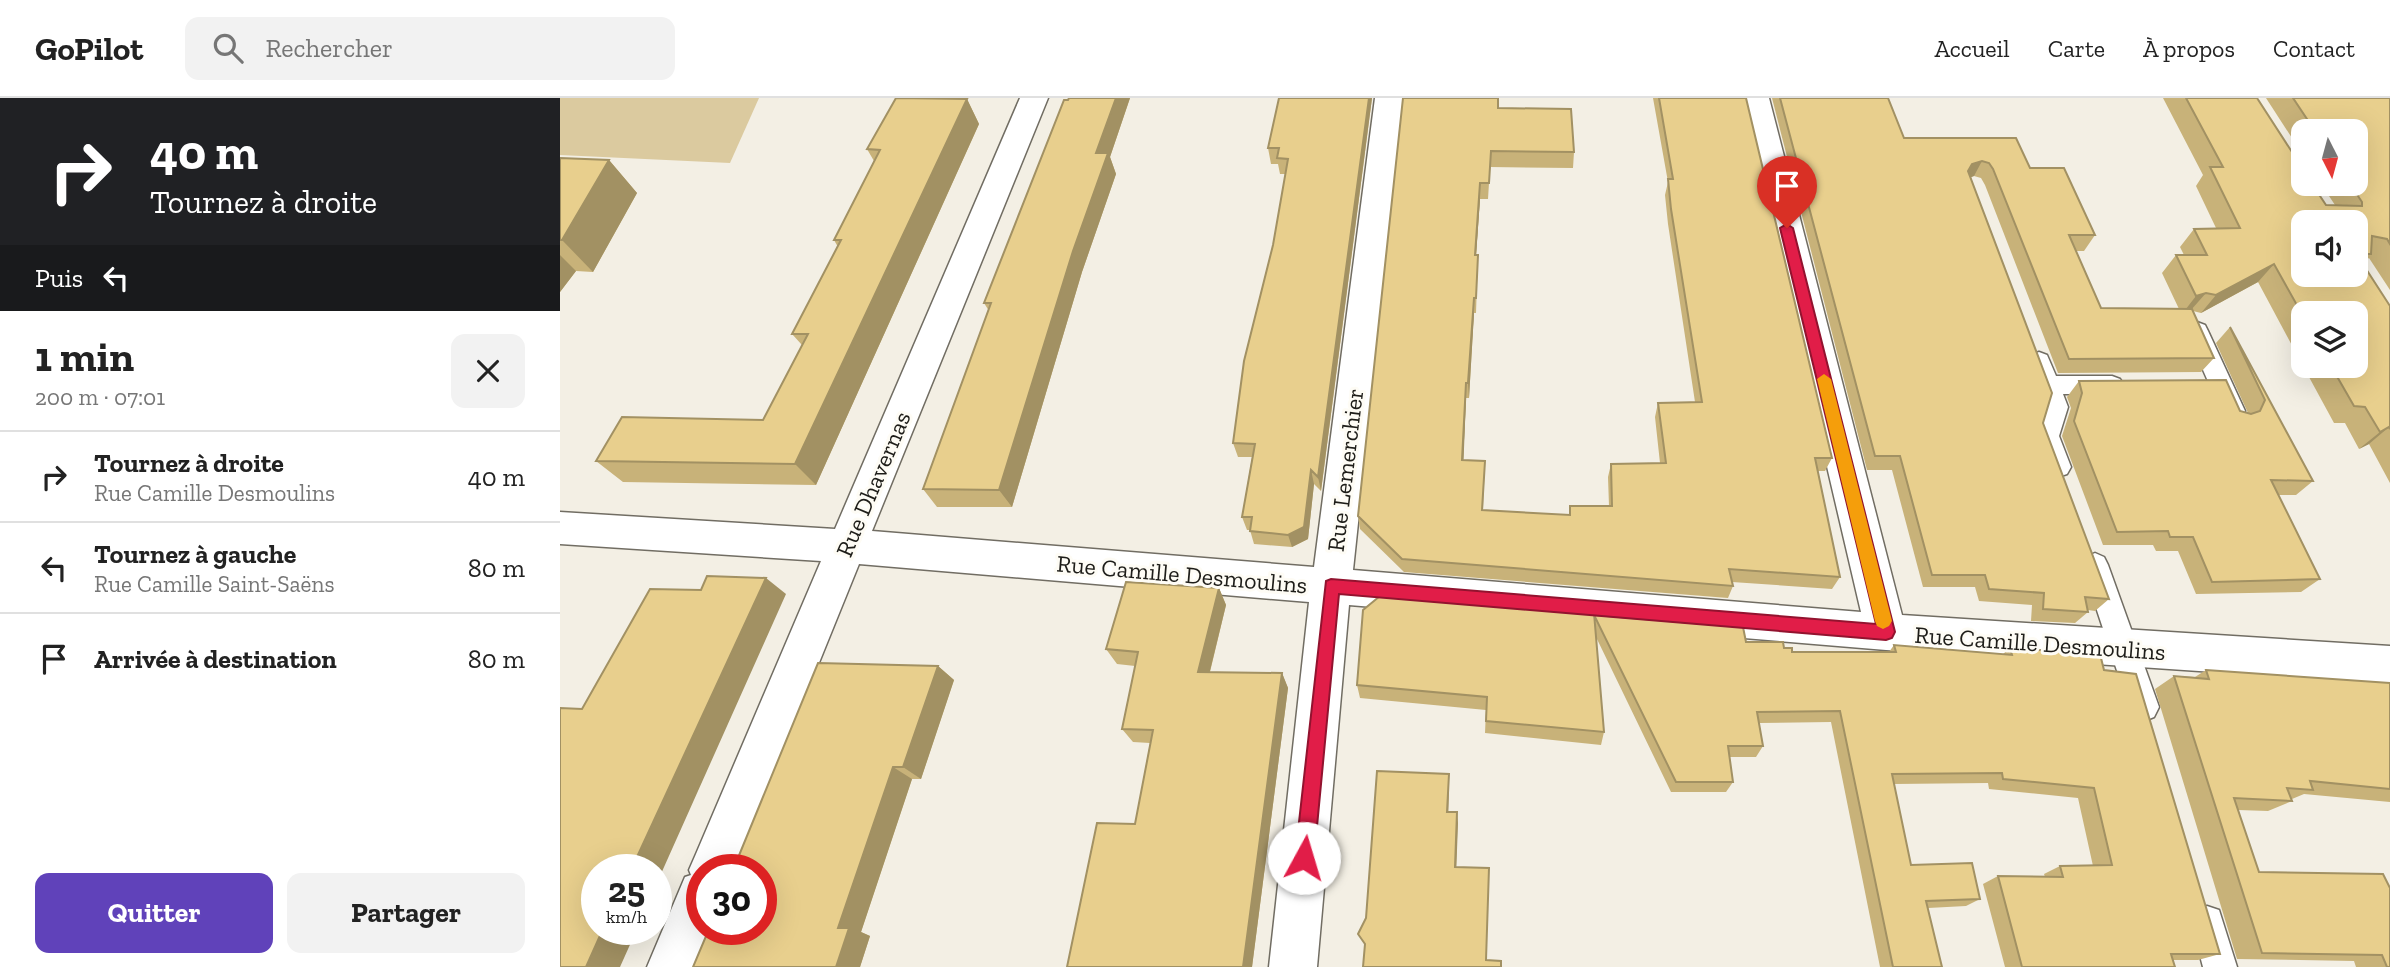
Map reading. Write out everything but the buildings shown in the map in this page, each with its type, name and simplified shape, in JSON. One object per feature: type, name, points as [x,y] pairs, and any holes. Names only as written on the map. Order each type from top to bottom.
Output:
[{"type":"street","name":"Rue Dhavernas","points":[[719,854],[1034,98]]},
{"type":"street","name":"Rue Lemerchier","points":[[1293,967],[1331,586],[1389,98]]},
{"type":"street","points":[[1755,98],[1886,632]]},
{"type":"street","name":"Rue Camille Desmoulins","points":[[560,528],[847,546],[1886,632],[2390,665]]},
{"type":"street","points":[[671,967],[686,932]]},
{"type":"lane","points":[[2192,321],[2235,416]]},
{"type":"lane","points":[[2029,335],[2056,407],[2047,436],[2065,486]]},
{"type":"lane","points":[[2194,384],[2221,384]]},
{"type":"lane","points":[[2048,385],[2141,385]]},
{"type":"lane","points":[[2089,549],[2126,649],[2150,728]]},
{"type":"lane","points":[[2200,901],[2220,967]]},
{"type":"shaded area","points":[[560,98],[759,98],[730,163],[560,155]]},
{"type":"slow traffic","points":[[1824,379],[1883,621]]},
{"type":"route","points":[[1304,858],[1331,586],[1886,632],[1787,228]]}]
